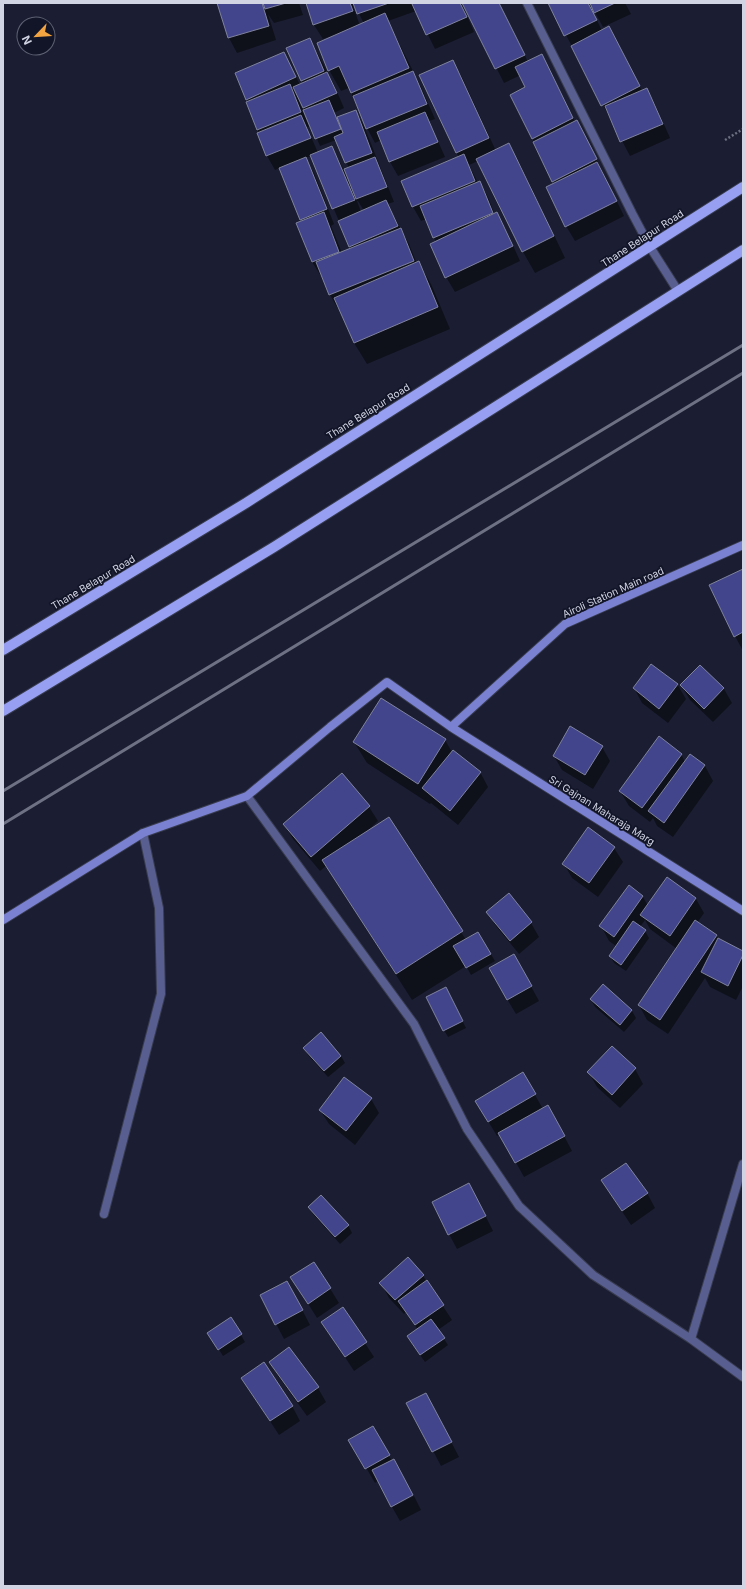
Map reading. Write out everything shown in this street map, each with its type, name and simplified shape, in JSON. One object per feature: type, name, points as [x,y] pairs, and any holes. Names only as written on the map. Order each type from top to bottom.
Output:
[{"type":"main road","name":"Thane Belapur Road","points":[[3,650],[246,503],[743,187]]},
{"type":"main road","points":[[3,711],[280,543],[743,250]]},
{"type":"street","points":[[527,3],[632,213],[650,247],[678,291]]},
{"type":"street","name":"Airoli Station Main road","points":[[451,727],[564,624],[743,545]]},
{"type":"street","name":"Sri Gajnan Maharaja Marg","points":[[247,796],[330,726],[387,682],[451,727],[743,911]]},
{"type":"street","points":[[3,920],[143,833],[247,796],[414,1024],[467,1129],[519,1206],[593,1275],[691,1339],[743,1377]]},
{"type":"street","points":[[104,1214],[161,994],[160,908],[143,833]]},
{"type":"street","points":[[691,1339],[743,1164]]},
{"type":"path","points":[[726,140],[743,128]]},
{"type":"building","points":[[217,3],[262,3],[269,26],[228,38]]},
{"type":"building","points":[[263,3],[286,3],[265,9]]},
{"type":"building","points":[[306,3],[350,3],[353,11],[313,25]]},
{"type":"building","points":[[353,3],[389,3],[357,14]]},
{"type":"building","points":[[460,3],[467,17],[426,35],[412,4]]},
{"type":"building","points":[[462,3],[499,3],[525,55],[495,69]]},
{"type":"building","points":[[548,3],[588,3],[597,20],[564,36]]},
{"type":"building","points":[[590,3],[615,3],[594,13]]},
{"type":"building","points":[[385,13],[409,68],[351,93],[339,66],[328,71],[317,43]]},
{"type":"building","points":[[609,26],[640,86],[601,106],[571,46]]},
{"type":"building","points":[[310,38],[324,71],[301,81],[286,48]]},
{"type":"building","points":[[284,52],[296,77],[246,100],[235,73]]},
{"type":"building","points":[[542,54],[573,118],[532,139],[510,95],[525,87],[515,67]]},
{"type":"building","points":[[453,60],[489,138],[456,153],[419,75]]},
{"type":"building","points":[[413,71],[427,104],[366,129],[353,96]]},
{"type":"building","points":[[327,72],[337,93],[303,108],[293,87]]},
{"type":"building","points":[[290,84],[301,112],[257,130],[246,102]]},
{"type":"building","points":[[647,88],[663,124],[620,142],[605,106]]},
{"type":"building","points":[[329,100],[341,129],[315,139],[303,110]]},
{"type":"building","points":[[356,110],[372,153],[345,163],[334,137],[343,133],[337,117]]},
{"type":"building","points":[[425,112],[438,142],[389,162],[377,132]]},
{"type":"building","points":[[301,115],[311,138],[266,156],[257,133]]},
{"type":"building","points":[[577,120],[597,159],[552,182],[533,142]]},
{"type":"building","points":[[509,143],[554,236],[522,252],[476,159]]},
{"type":"building","points":[[332,146],[355,200],[332,209],[310,155]]},
{"type":"building","points":[[464,154],[475,181],[412,207],[401,181]]},
{"type":"building","points":[[306,157],[327,209],[300,220],[279,168]]},
{"type":"building","points":[[375,157],[387,187],[356,199],[344,169]]},
{"type":"building","points":[[597,162],[617,201],[565,227],[546,187]]},
{"type":"building","points":[[480,181],[493,213],[433,238],[420,206]]},
{"type":"building","points":[[386,200],[398,226],[349,247],[338,221]]},
{"type":"building","points":[[324,212],[339,252],[312,262],[296,223]]},
{"type":"building","points":[[497,212],[513,246],[445,278],[430,244]]},
{"type":"building","points":[[401,228],[414,261],[329,295],[316,262]]},
{"type":"building","points":[[419,261],[438,307],[354,343],[334,298]]},
{"type":"building","points":[[743,569],[743,632],[734,637],[709,585]]},
{"type":"building","points":[[651,664],[678,684],[659,709],[633,688]]},
{"type":"building","points":[[700,665],[724,688],[704,709],[680,685]]},
{"type":"building","points":[[381,698],[446,739],[418,784],[353,742]]},
{"type":"building","points":[[570,726],[603,746],[585,775],[553,756]]},
{"type":"building","points":[[659,736],[682,754],[642,808],[619,791]]},
{"type":"building","points":[[453,750],[481,772],[450,811],[422,788]]},
{"type":"building","points":[[690,754],[705,765],[664,823],[648,811]]},
{"type":"building","points":[[342,773],[370,806],[311,857],[283,824]]},
{"type":"building","points":[[389,817],[463,931],[396,974],[322,860]]},
{"type":"building","points":[[588,827],[615,847],[589,883],[562,864]]},
{"type":"building","points":[[667,877],[696,898],[670,936],[640,915]]},
{"type":"building","points":[[629,885],[643,896],[614,937],[599,926]]},
{"type":"building","points":[[509,893],[532,922],[510,941],[486,912]]},
{"type":"building","points":[[695,920],[717,935],[660,1020],[638,1005]]},
{"type":"building","points":[[633,921],[646,930],[621,965],[609,956]]},
{"type":"building","points":[[478,932],[491,954],[466,968],[453,946]]},
{"type":"building","points":[[718,938],[743,951],[743,955],[728,986],[701,972]]},
{"type":"building","points":[[514,954],[532,986],[507,1000],[489,968]]},
{"type":"building","points":[[603,984],[632,1010],[620,1025],[590,999]]},
{"type":"building","points":[[446,987],[463,1021],[443,1031],[426,997]]},
{"type":"building","points":[[321,1032],[341,1056],[324,1071],[303,1048]]},
{"type":"building","points":[[612,1046],[636,1068],[612,1095],[587,1072]]},
{"type":"building","points":[[523,1072],[536,1094],[488,1122],[475,1101]]},
{"type":"building","points":[[344,1077],[372,1098],[346,1131],[319,1110]]},
{"type":"building","points":[[548,1105],[565,1136],[515,1163],[498,1133]]},
{"type":"building","points":[[626,1163],[648,1193],[622,1211],[601,1180]]},
{"type":"building","points":[[469,1183],[486,1216],[448,1235],[432,1202]]},
{"type":"building","points":[[321,1195],[349,1225],[335,1237],[308,1207]]},
{"type":"building","points":[[408,1257],[424,1275],[395,1300],[379,1283]]},
{"type":"building","points":[[314,1262],[331,1288],[308,1304],[290,1277]]},
{"type":"building","points":[[427,1280],[444,1305],[415,1325],[398,1301]]},
{"type":"building","points":[[287,1281],[303,1310],[275,1325],[260,1295]]},
{"type":"building","points":[[343,1307],[367,1342],[345,1357],[321,1322]]},
{"type":"building","points":[[231,1317],[242,1334],[218,1350],[207,1333]]},
{"type":"building","points":[[431,1319],[445,1338],[420,1355],[407,1336]]},
{"type":"building","points":[[289,1347],[319,1387],[298,1402],[269,1362]]},
{"type":"building","points":[[264,1362],[293,1406],[270,1421],[241,1378]]},
{"type":"building","points":[[426,1393],[452,1442],[432,1452],[406,1403]]},
{"type":"building","points":[[373,1426],[390,1455],[365,1469],[348,1440]]},
{"type":"building","points":[[394,1459],[413,1495],[391,1507],[372,1470]]},
{"type":"railway","points":[[3,791],[743,345]]},
{"type":"railway","points":[[3,824],[743,373]]}]
